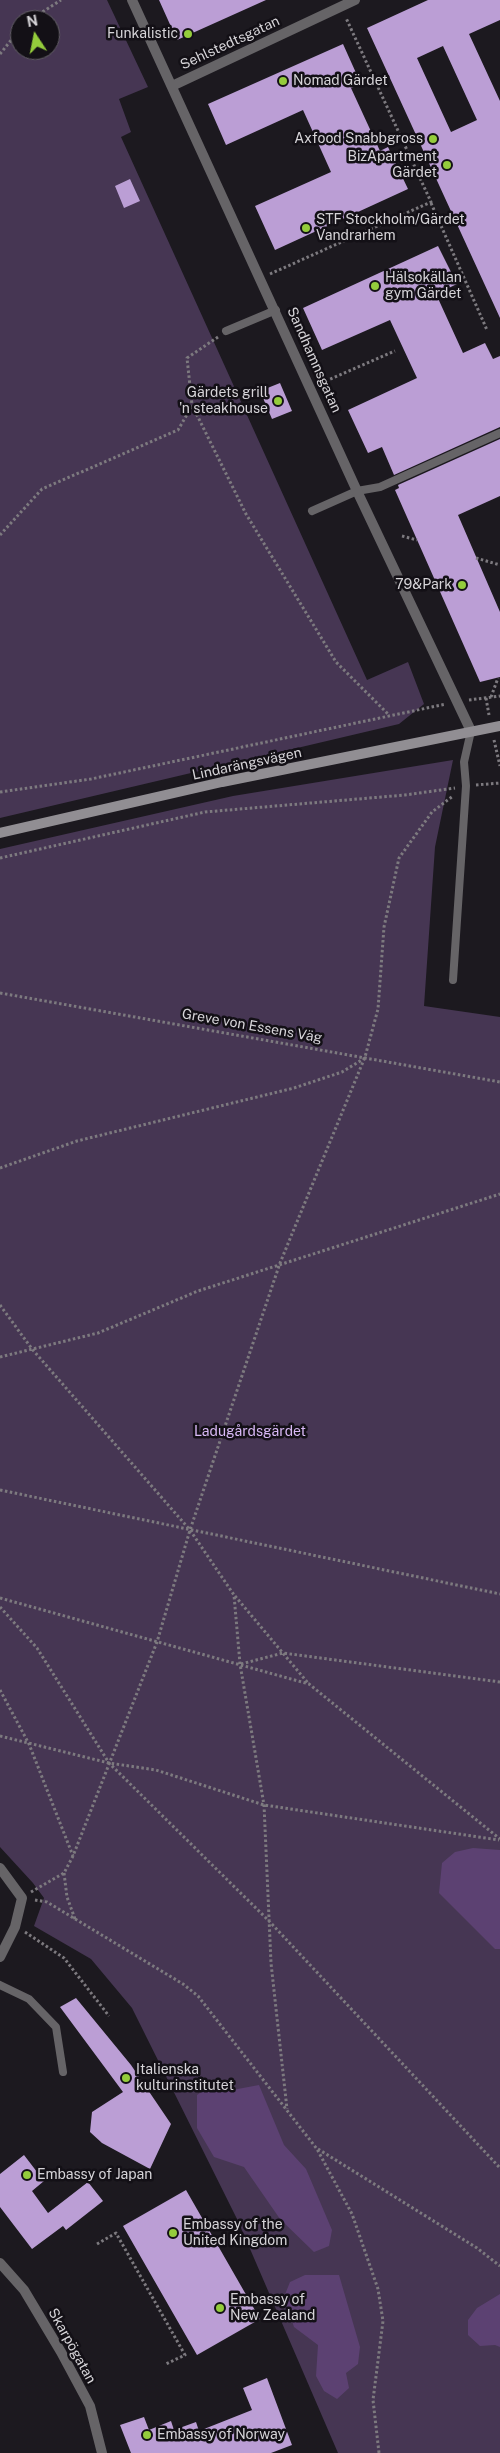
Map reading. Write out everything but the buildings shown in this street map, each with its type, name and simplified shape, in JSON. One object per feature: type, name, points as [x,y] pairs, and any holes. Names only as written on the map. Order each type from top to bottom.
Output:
[{"type":"street","name":"Sandhamnsgatan","points":[[132,0],[276,310],[357,491],[471,731]]},
{"type":"street","name":"Sehlstedtsgatan","points":[[172,86],[340,3],[355,0]]},
{"type":"street","name":"Lindarängsvägen","points":[[0,833],[222,782],[500,726]]},
{"type":"street","points":[[0,1868],[22,1898],[15,1927],[0,1957]]},
{"type":"street","name":"Skarpögatan","points":[[0,2263],[24,2290],[65,2359],[90,2406],[102,2453]]},
{"type":"lane","points":[[226,331],[276,310]]},
{"type":"lane","points":[[312,511],[357,491],[380,486],[500,433]]},
{"type":"lane","points":[[453,980],[466,786],[464,762],[471,731]]},
{"type":"lane","points":[[0,1985],[30,1999],[56,2027],[63,2072]]},
{"type":"path","points":[[46,10],[61,0]]},
{"type":"path","points":[[340,3],[488,330]]},
{"type":"path","points":[[0,54],[10,41]]},
{"type":"path","points":[[261,278],[430,202]]},
{"type":"path","points":[[226,331],[187,358],[192,405],[246,514],[336,662],[388,715]]},
{"type":"path","points":[[311,388],[394,351]]},
{"type":"path","points":[[0,535],[42,489],[178,430],[192,405]]},
{"type":"path","points":[[402,536],[417,540]]},
{"type":"path","points":[[476,558],[500,565]]},
{"type":"path","points":[[498,678],[489,698],[500,696]]},
{"type":"path","points":[[0,792],[90,779],[388,715],[429,708]]},
{"type":"path","points":[[496,748],[500,766]]},
{"type":"path","points":[[0,858],[205,812],[406,795],[500,783]]},
{"type":"path","points":[[22,1898],[64,1873],[73,1856],[157,1642],[190,1530],[280,1263],[366,1057],[378,1009],[384,928],[399,858],[432,812],[466,786]]},
{"type":"path","name":"Greve von Essens Väg","points":[[0,993],[500,1082]]},
{"type":"path","points":[[0,1168],[77,1141],[294,1088],[342,1072],[366,1057]]},
{"type":"path","points":[[0,1358],[98,1333],[198,1291],[280,1263],[500,1194]]},
{"type":"path","points":[[0,1305],[32,1349],[190,1530],[234,1595],[309,1684],[500,1840]]},
{"type":"path","points":[[0,1490],[500,1594]]},
{"type":"path","points":[[234,1595],[240,1664],[264,1805],[271,1963],[287,2109]]},
{"type":"path","points":[[0,1598],[309,1684]]},
{"type":"path","points":[[0,1606],[36,1648],[109,1763],[269,1921],[500,2168]]},
{"type":"path","points":[[240,1664],[283,1653],[500,1682]]},
{"type":"path","points":[[0,1690],[29,1744],[73,1856]]},
{"type":"path","points":[[0,1736],[109,1763],[156,1770],[264,1805],[500,1840]]},
{"type":"path","points":[[64,1873],[67,1897],[75,1919]]},
{"type":"path","points":[[22,1898],[47,1902],[183,1984],[198,1996],[317,2148],[352,2214],[378,2289],[384,2321],[373,2400],[379,2453]]},
{"type":"path","points":[[15,1927],[64,1958],[109,2016]]},
{"type":"path","points":[[317,2148],[477,2248],[500,2266]]},
{"type":"path","points":[[97,2244],[116,2233],[185,2355],[166,2364]]},
{"type":"green space","points":[[0,0],[107,0],[148,87],[119,99],[131,132],[121,137],[367,680],[408,662],[424,704],[399,724],[0,818]]},
{"type":"green space","name":"Ladugårdsgärdet","points":[[453,760],[435,847],[424,1006],[500,1017],[500,2453],[338,2453],[238,2221],[132,2008],[91,1959],[34,1926],[44,1898],[0,1847],[0,849],[233,796]]},
{"type":"shaded area","points":[[473,1848],[500,1850],[500,1949],[495,1949],[439,1893],[442,1863],[455,1852]]},
{"type":"shaded area","points":[[259,2085],[284,2145],[306,2169],[332,2230],[329,2246],[314,2252],[280,2219],[244,2167],[214,2157],[197,2128],[197,2095],[210,2086],[227,2091]]},
{"type":"shaded area","points":[[305,2275],[339,2275],[360,2347],[358,2364],[346,2373],[349,2388],[337,2399],[324,2391],[316,2376],[318,2345],[294,2327],[284,2297],[290,2282]]},
{"type":"shaded area","points":[[500,2294],[500,2347],[495,2345],[480,2346],[468,2335],[468,2320],[477,2308]]},
{"type":"place","name":"Funkalistic","points":[[188,34]]},
{"type":"place","name":"Nomad Gärdet","points":[[283,81]]},
{"type":"place","name":"Axfood Snabbgross","points":[[433,139]]},
{"type":"place","name":"BizApartment Gärdet","points":[[447,165]]},
{"type":"place","name":"STF Stockholm/Gärdet Vandrarhem","points":[[306,228]]},
{"type":"place","name":"Hälsokällan gym Gärdet","points":[[375,286]]},
{"type":"place","name":"Gärdets grill 'n steakhouse","points":[[278,401]]},
{"type":"place","name":"79&Park","points":[[462,585]]},
{"type":"place","name":"Italienska kulturinstitutet","points":[[126,2078]]},
{"type":"place","name":"Embassy of Japan","points":[[27,2175]]},
{"type":"place","name":"Embassy of the United Kingdom","points":[[173,2233]]},
{"type":"place","name":"Embassy of New Zealand","points":[[220,2308]]},
{"type":"place","name":"Embassy of Norway","points":[[147,2435]]}]
